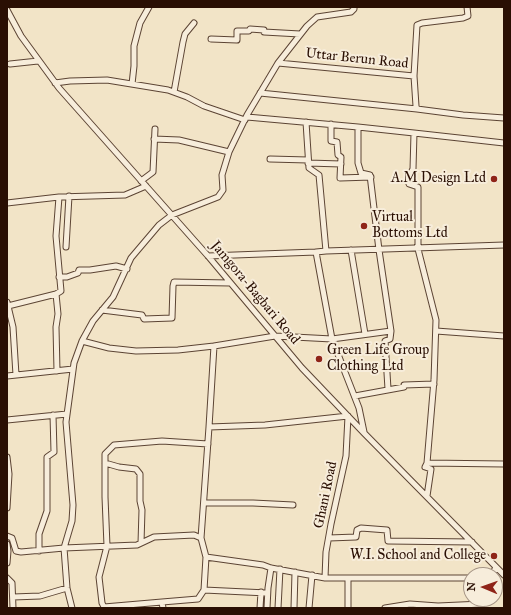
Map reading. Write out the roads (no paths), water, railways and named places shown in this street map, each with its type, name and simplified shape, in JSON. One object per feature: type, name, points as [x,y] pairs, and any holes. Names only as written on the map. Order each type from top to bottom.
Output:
[{"type":"street","points":[[132,84],[134,46],[140,23],[149,7]]},
{"type":"street","name":"Uttar Berun Road","points":[[278,63],[300,34],[317,17],[351,12],[354,7]]},
{"type":"street","points":[[414,76],[417,25],[422,23],[463,18],[468,16],[467,7]]},
{"type":"street","name":"Jamgora-Bagbari Road","points":[[7,10],[21,36],[55,82],[208,256],[302,368],[496,567]]},
{"type":"street","points":[[174,92],[178,64],[185,34],[194,23]]},
{"type":"street","points":[[211,39],[237,40],[238,31],[250,31],[250,29],[264,30],[264,32],[300,34]]},
{"type":"street","points":[[10,64],[38,61]]},
{"type":"street","points":[[72,608],[67,588],[64,548],[72,521],[73,505],[67,445],[67,414],[73,369],[82,341],[93,321],[113,297],[132,258],[159,225],[172,215],[218,197],[222,190],[222,175],[229,152],[246,118],[278,63]]},
{"type":"street","name":"Uttar Berun Road","points":[[278,63],[414,76],[417,109]]},
{"type":"street","points":[[55,82],[107,80],[132,84],[174,92],[204,106],[246,118],[331,124],[504,143]]},
{"type":"street","points":[[260,93],[504,118]]},
{"type":"street","points":[[306,122],[309,168],[319,175],[326,251]]},
{"type":"street","points":[[331,124],[331,141],[337,142],[338,155],[341,157],[340,178],[371,178]]},
{"type":"street","points":[[358,127],[358,163],[361,173],[370,175],[371,178],[390,331],[390,339],[384,341],[388,389]]},
{"type":"street","points":[[142,181],[153,172],[154,129]]},
{"type":"street","points":[[414,133],[413,169],[408,178],[409,184],[418,187],[418,249],[436,320],[434,384],[427,463],[425,467],[431,469],[427,496]]},
{"type":"street","points":[[154,139],[179,140],[229,152]]},
{"type":"street","points":[[270,159],[341,164]]},
{"type":"street","points":[[7,203],[69,196],[125,195],[146,186]]},
{"type":"street","points":[[66,248],[69,196]]},
{"type":"street","points":[[16,375],[13,327],[8,304],[56,294],[61,291],[56,236],[59,197]]},
{"type":"street","points":[[208,256],[504,245]]},
{"type":"street","points":[[351,250],[365,334]]},
{"type":"street","points":[[316,252],[332,339],[355,396],[364,433]]},
{"type":"street","points":[[60,277],[67,277],[78,273],[79,270],[116,266],[127,269]]},
{"type":"street","points":[[102,310],[142,315],[144,319],[172,318],[174,282],[230,283]]},
{"type":"street","points":[[56,294],[58,314],[56,327],[57,371]]},
{"type":"street","points":[[82,341],[109,348],[136,350],[178,350],[275,336],[332,339],[390,331]]},
{"type":"street","points":[[436,331],[504,336]]},
{"type":"street","points":[[208,444],[162,441],[114,445],[105,454],[107,546],[100,577],[102,603],[104,607],[198,599],[204,590],[206,558],[201,538],[208,444],[214,346]]},
{"type":"street","points":[[7,376],[73,369]]},
{"type":"street","points":[[355,396],[404,387],[404,385],[434,384]]},
{"type":"street","points":[[7,420],[67,414]]},
{"type":"street","points":[[39,551],[39,534],[47,511],[47,457],[54,452],[53,415]]},
{"type":"street","points":[[209,427],[265,425],[348,416]]},
{"type":"street","name":"Ghani Road","points":[[324,578],[326,552],[346,456],[348,416]]},
{"type":"street","points":[[7,457],[9,474],[7,508]]},
{"type":"street","points":[[105,463],[118,467],[136,469],[140,474],[140,501],[142,510],[141,543]]},
{"type":"street","points":[[427,463],[504,464]]},
{"type":"street","points":[[204,503],[294,505]]},
{"type":"street","points":[[329,538],[356,537],[357,530],[361,528],[387,530],[388,541],[472,542]]},
{"type":"street","points":[[7,536],[12,538],[16,551],[21,552],[64,548],[137,545],[154,537],[194,535],[201,538]]},
{"type":"street","points":[[7,544],[7,563]]},
{"type":"street","points":[[206,558],[263,565],[280,570],[324,578],[463,578]]},
{"type":"street","points":[[260,608],[271,568]]},
{"type":"street","points":[[278,608],[280,570]]},
{"type":"street","points":[[294,608],[295,572]]},
{"type":"street","points":[[309,608],[312,575]]},
{"type":"street","points":[[7,578],[12,583],[13,608]]},
{"type":"street","points":[[348,578],[348,608]]},
{"type":"street","points":[[13,597],[40,596],[67,588]]},
{"type":"street","points":[[204,590],[264,593]]},
{"type":"street","points":[[264,593],[267,608]]},
{"type":"street","points":[[162,602],[163,608]]},
{"type":"street","points":[[385,608],[410,604],[438,606],[463,605]]},
{"type":"place","name":"A.M Design Ltd","points":[[494,179]]},
{"type":"place","name":"Virtual Bottoms Ltd","points":[[364,226]]},
{"type":"place","name":"Green Life Group Clothing Ltd","points":[[319,359]]},
{"type":"place","name":"W.I. School and College","points":[[494,556]]}]
